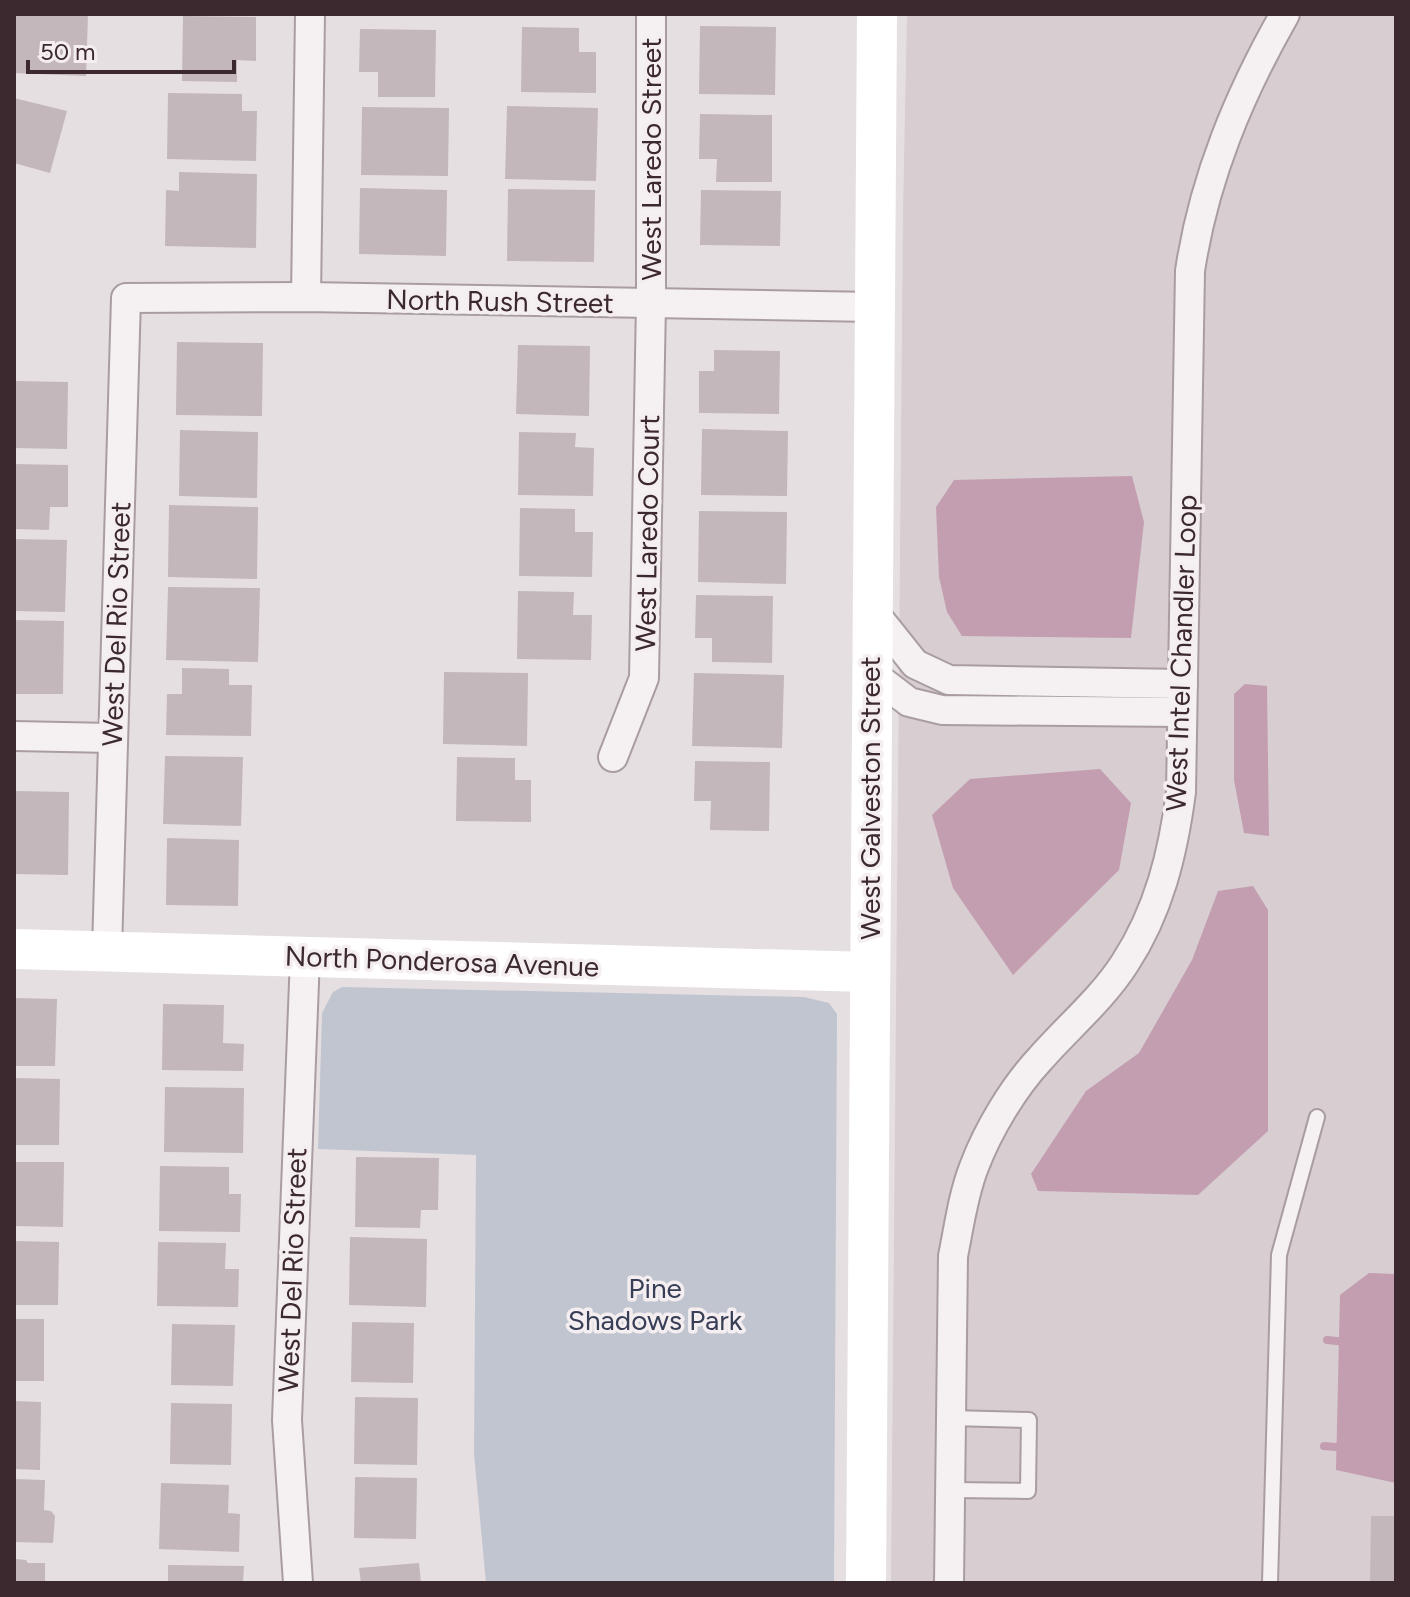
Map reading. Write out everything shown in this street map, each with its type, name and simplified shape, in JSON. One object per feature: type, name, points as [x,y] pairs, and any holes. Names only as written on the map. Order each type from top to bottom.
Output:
[{"type":"street","points":[[306,297],[310,14]]},
{"type":"street","name":"West Laredo Street","points":[[651,14],[651,303]]},
{"type":"street","name":"West Galveston Street","points":[[866,1583],[877,14]]},
{"type":"street","name":"West Intel Chandler Loop","points":[[949,1583],[953,1256],[974,1167],[995,1125],[1025,1079],[1124,965],[1162,889],[1181,792],[1191,263],[1202,210],[1231,119],[1285,14]]},
{"type":"street","name":"North Rush Street","points":[[126,298],[306,297],[874,307]]},
{"type":"street","name":"West Del Rio Street","points":[[107,950],[126,298]]},
{"type":"street","name":"West Laredo Court","points":[[613,757],[644,678],[651,303]]},
{"type":"street","points":[[872,610],[915,664],[949,680],[1182,698]]},
{"type":"street","points":[[871,673],[909,702],[942,710],[1182,698]]},
{"type":"street","points":[[14,736],[112,738]]},
{"type":"street","name":"North Ponderosa Avenue","points":[[14,949],[869,972]]},
{"type":"street","name":"West Del Rio Street","points":[[298,1583],[287,1420],[305,957]]},
{"type":"lane","points":[[1270,1583],[1279,1255],[1317,1117]]},
{"type":"lane","points":[[949,1490],[1028,1491],[1029,1420],[950,1418]]},
{"type":"shaded area","points":[[907,14],[1396,14],[1396,1583],[891,1583]]},
{"type":"shaded area","points":[[1132,476],[1144,522],[1131,638],[962,636],[947,612],[939,577],[936,507],[954,480]]},
{"type":"shaded area","points":[[1245,684],[1267,686],[1269,836],[1244,833],[1234,780],[1234,694]]},
{"type":"shaded area","points":[[1100,769],[1131,803],[1119,870],[1013,975],[953,888],[932,815],[970,779]]},
{"type":"shaded area","points":[[1253,886],[1268,910],[1268,1131],[1198,1195],[1038,1191],[1031,1174],[1086,1091],[1139,1053],[1192,960],[1218,891]]},
{"type":"shaded area","points":[[1369,1273],[1396,1274],[1396,1483],[1336,1470],[1340,1295]]},
{"type":"green space","name":"Pine Shadows Park","points":[[342,987],[804,997],[829,1003],[837,1014],[834,1583],[486,1583],[474,1454],[476,1155],[318,1149],[322,1013],[333,992]]},
{"type":"building","points":[[14,14],[88,14],[86,76],[14,73]]},
{"type":"building","points":[[183,16],[256,17],[256,61],[237,60],[237,82],[182,81]]},
{"type":"building","points":[[700,26],[776,27],[775,95],[699,94]]},
{"type":"building","points":[[522,27],[579,28],[579,52],[596,52],[596,93],[521,92]]},
{"type":"building","points":[[360,29],[436,30],[435,97],[378,97],[378,72],[359,72]]},
{"type":"building","points":[[168,93],[242,94],[242,111],[257,111],[256,161],[167,159]]},
{"type":"building","points":[[14,98],[67,111],[50,173],[14,163]]},
{"type":"building","points":[[507,106],[598,108],[596,181],[505,179]]},
{"type":"building","points":[[362,107],[449,108],[448,176],[361,175]]},
{"type":"building","points":[[700,114],[772,115],[772,182],[716,182],[717,159],[699,159]]},
{"type":"building","points":[[179,172],[257,174],[256,248],[165,246],[166,190],[179,191]]},
{"type":"building","points":[[360,188],[447,190],[446,256],[359,254]]},
{"type":"building","points":[[508,189],[595,190],[594,262],[507,261]]},
{"type":"building","points":[[701,190],[781,191],[780,246],[700,245]]},
{"type":"building","points":[[177,342],[263,343],[262,416],[176,415]]},
{"type":"building","points":[[518,345],[590,346],[589,416],[516,414]]},
{"type":"building","points":[[714,350],[780,351],[779,414],[699,413],[699,371],[714,371]]},
{"type":"building","points":[[14,381],[68,382],[67,449],[14,448]]},
{"type":"building","points":[[702,429],[788,431],[787,496],[701,495]]},
{"type":"building","points":[[180,430],[258,432],[257,498],[179,496]]},
{"type":"building","points":[[519,432],[576,433],[575,447],[594,448],[593,496],[518,495]]},
{"type":"building","points":[[14,464],[68,465],[68,507],[50,507],[49,530],[14,529]]},
{"type":"building","points":[[169,505],[258,507],[257,579],[168,577]]},
{"type":"building","points":[[520,508],[575,509],[575,532],[593,532],[592,577],[519,576]]},
{"type":"building","points":[[699,511],[787,512],[786,584],[698,582]]},
{"type":"building","points":[[14,539],[67,540],[65,612],[14,611]]},
{"type":"building","points":[[168,587],[260,588],[258,662],[166,660]]},
{"type":"building","points":[[518,591],[574,592],[573,615],[592,615],[591,660],[517,659]]},
{"type":"building","points":[[696,595],[773,596],[772,663],[712,662],[712,638],[695,638]]},
{"type":"building","points":[[14,620],[64,621],[63,694],[14,694]]},
{"type":"building","points":[[182,668],[229,669],[229,685],[252,685],[251,736],[166,735],[167,694],[182,694]]},
{"type":"building","points":[[444,672],[528,673],[527,746],[443,744]]},
{"type":"building","points":[[694,673],[784,675],[782,748],[692,746]]},
{"type":"building","points":[[165,756],[243,757],[241,826],[163,824]]},
{"type":"building","points":[[457,757],[515,758],[515,780],[531,780],[531,822],[456,821]]},
{"type":"building","points":[[695,761],[770,762],[769,831],[710,830],[711,801],[694,801]]},
{"type":"building","points":[[14,791],[69,792],[68,875],[14,874]]},
{"type":"building","points":[[167,838],[239,840],[238,906],[166,905]]},
{"type":"building","points":[[14,998],[57,999],[55,1066],[14,1066]]},
{"type":"building","points":[[163,1004],[224,1005],[223,1043],[244,1044],[243,1071],[162,1070]]},
{"type":"building","points":[[14,1078],[60,1079],[59,1145],[14,1145]]},
{"type":"building","points":[[165,1087],[244,1088],[243,1153],[164,1152]]},
{"type":"building","points":[[356,1157],[439,1158],[438,1210],[421,1210],[420,1228],[355,1227]]},
{"type":"building","points":[[14,1162],[64,1162],[63,1227],[14,1226]]},
{"type":"building","points":[[160,1166],[229,1167],[229,1194],[241,1194],[240,1232],[159,1231]]},
{"type":"building","points":[[350,1237],[427,1239],[426,1307],[349,1305]]},
{"type":"building","points":[[14,1241],[59,1242],[58,1305],[14,1305]]},
{"type":"building","points":[[158,1242],[226,1243],[225,1269],[239,1269],[238,1307],[157,1306]]},
{"type":"building","points":[[14,1319],[44,1319],[44,1381],[14,1381]]},
{"type":"building","points":[[352,1322],[414,1323],[413,1383],[351,1382]]},
{"type":"building","points":[[172,1324],[235,1325],[233,1386],[171,1385]]},
{"type":"building","points":[[355,1397],[418,1398],[417,1465],[354,1464]]},
{"type":"building","points":[[14,1401],[41,1402],[40,1470],[14,1469]]},
{"type":"building","points":[[171,1403],[232,1404],[231,1465],[170,1464]]},
{"type":"building","points":[[355,1477],[417,1478],[416,1539],[354,1538]]},
{"type":"building","points":[[14,1479],[45,1480],[44,1510],[51,1511],[55,1516],[53,1543],[14,1542]]},
{"type":"building","points":[[161,1483],[229,1485],[228,1513],[240,1514],[239,1552],[159,1549]]},
{"type":"building","points":[[1371,1516],[1396,1516],[1396,1583],[1370,1583]]},
{"type":"building","points":[[16,1559],[45,1563],[45,1583],[14,1583]]},
{"type":"building","points":[[419,1563],[421,1583],[361,1583],[359,1568]]},
{"type":"building","points":[[168,1565],[244,1566],[243,1583],[168,1583]]},
{"type":"waterway","points":[[1327,1340],[1346,1342]]},
{"type":"waterway","points":[[1324,1446],[1347,1448]]}]
